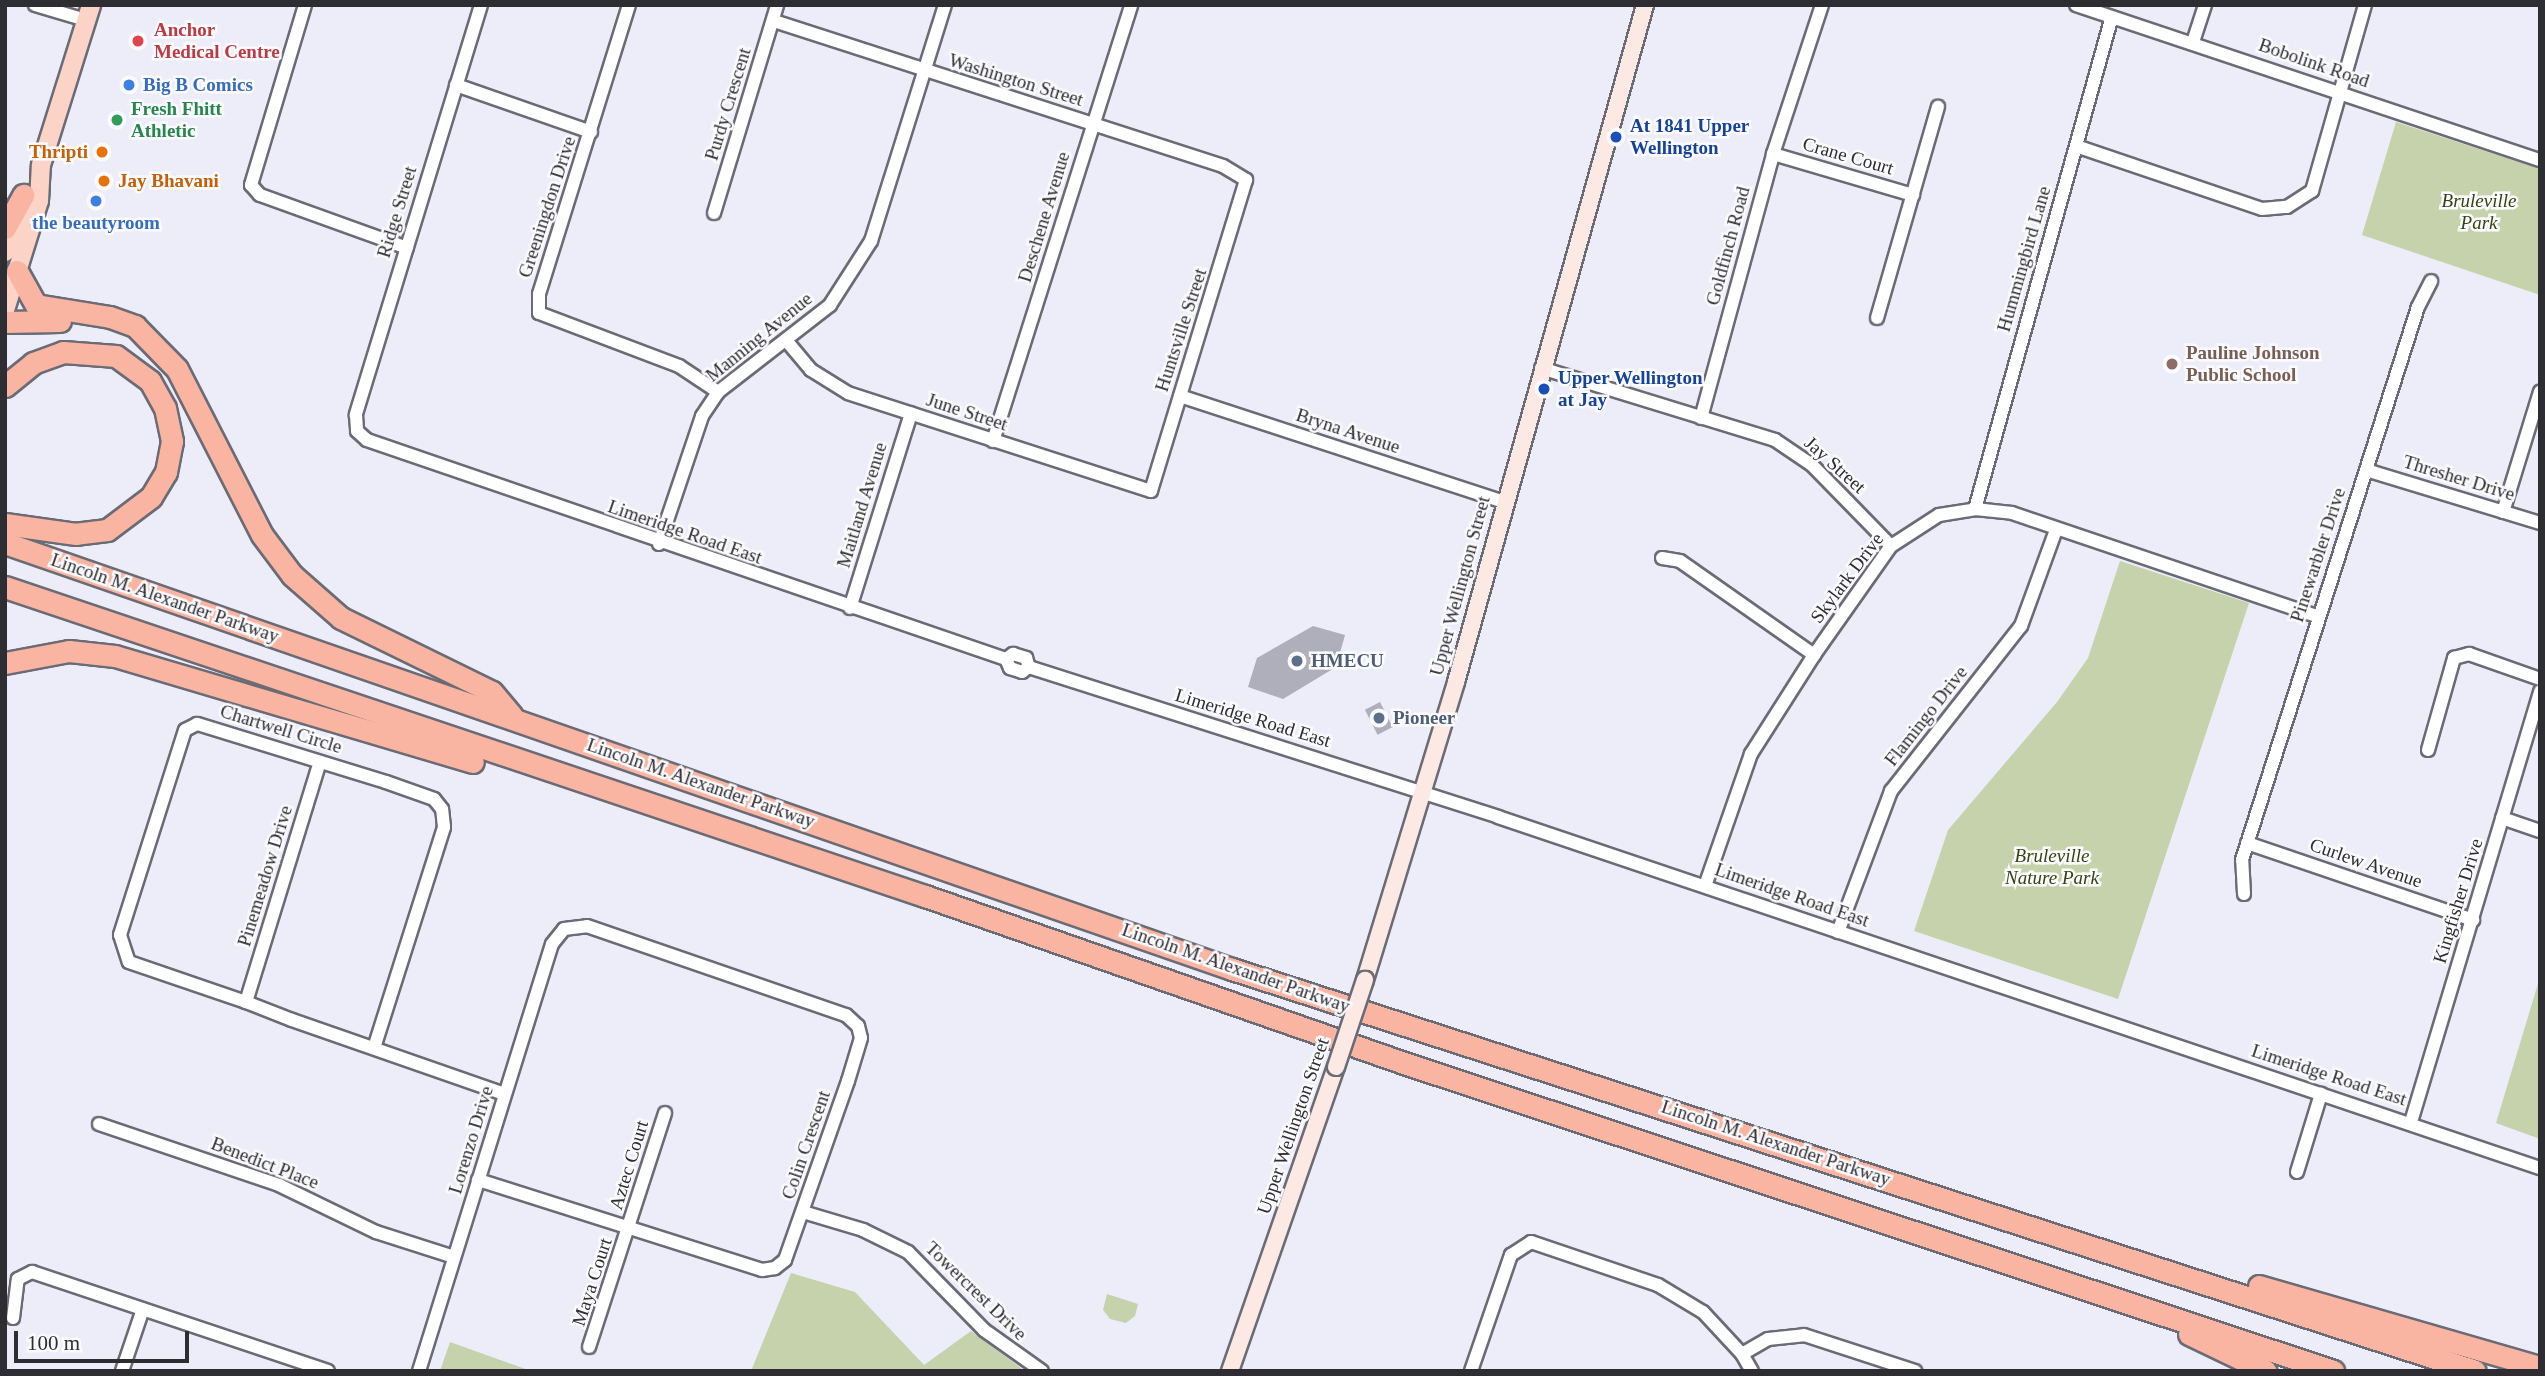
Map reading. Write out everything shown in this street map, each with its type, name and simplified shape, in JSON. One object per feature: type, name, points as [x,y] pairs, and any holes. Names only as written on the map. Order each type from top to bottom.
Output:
[{"type":"highway","points":[[5,228],[23,195]]},
{"type":"highway","points":[[17,271],[37,305],[110,317],[135,327],[153,344],[195,397],[262,536],[292,575],[341,618],[492,692],[514,717]]},
{"type":"highway","points":[[5,323],[42,318],[97,324],[153,344]]},
{"type":"highway","points":[[5,386],[33,363],[63,352],[116,356],[150,381],[165,408],[172,441],[166,472],[151,497],[107,530],[76,534],[5,524]]},
{"type":"highway","name":"Lincoln M. Alexander Parkway","points":[[5,543],[514,717],[1232,969],[2080,1241],[2475,1371]]},
{"type":"highway","name":"Lincoln M. Alexander Parkway","points":[[5,587],[554,775],[925,896],[1404,1063],[2156,1310],[2333,1371]]},
{"type":"highway","points":[[5,663],[69,651],[115,656],[510,773],[554,775]]},
{"type":"highway","points":[[2080,1241],[2120,1245],[2540,1367]]},
{"type":"highway","points":[[2156,1310],[2187,1333],[2266,1371]]},
{"type":"main road","name":"Upper Wellington Street","points":[[1230,1371],[1365,980],[1422,793],[1644,5]]},
{"type":"main road","points":[[5,252],[23,195],[41,165],[89,13]]},
{"type":"main road","points":[[5,310],[39,201],[41,165]]},
{"type":"street","points":[[34,5],[89,13]]},
{"type":"street","points":[[305,5],[251,185],[260,195],[407,248]]},
{"type":"street","name":"Ridge Street","points":[[357,431],[356,415],[481,5]]},
{"type":"street","name":"Greeningdon Drive","points":[[629,5],[539,295],[539,313],[679,366],[718,391]]},
{"type":"street","name":"Purdy Crescent","points":[[714,213],[778,5]]},
{"type":"street","name":"Manning Avenue","points":[[659,544],[702,416],[718,391],[787,341],[830,305],[871,241],[945,5]]},
{"type":"street","name":"Deschene Avenue","points":[[993,441],[1131,5]]},
{"type":"street","name":"Goldfinch Road","points":[[1701,418],[1773,154],[1822,5]]},
{"type":"street","name":"Bobolink Road","points":[[2076,5],[2111,20],[2193,42],[2540,160]]},
{"type":"street","points":[[2193,42],[2205,5]]},
{"type":"street","points":[[2076,146],[2262,209],[2287,207],[2312,191],[2337,91],[2365,5]]},
{"type":"street","name":"Hummingbird Lane","points":[[1975,509],[2111,20]]},
{"type":"street","name":"Washington Street","points":[[774,21],[924,72],[1223,166],[1246,180]]},
{"type":"street","points":[[456,85],[591,132]]},
{"type":"street","name":"Crane Court","points":[[1877,318],[1938,107]]},
{"type":"street","name":"Crane Court","points":[[1773,154],[1913,195]]},
{"type":"street","name":"Huntsville Street","points":[[1151,491],[1246,180]]},
{"type":"street","name":"Pinewarbler Drive","points":[[2244,894],[2240,877],[2247,843],[2366,470],[2431,281]]},
{"type":"street","name":"June Street","points":[[787,341],[811,370],[837,388],[1151,491]]},
{"type":"street","name":"Jay Street","points":[[1541,368],[1775,440],[1812,465],[1891,546]]},
{"type":"street","points":[[2503,512],[2540,392]]},
{"type":"street","name":"Bryna Avenue","points":[[1180,396],[1504,502]]},
{"type":"street","name":"Maitland Avenue","points":[[850,608],[911,413]]},
{"type":"street","name":"Limeridge Road East","points":[[357,431],[368,440],[659,544],[1006,659],[1013,654],[1026,657],[1029,667],[1705,886],[2411,1122],[2540,1168]]},
{"type":"street","name":"Thresher Drive","points":[[2366,470],[2540,523]]},
{"type":"street","name":"Skylark Drive","points":[[1705,886],[1751,754],[1814,655],[1891,546],[1939,515],[1975,509],[2012,513],[2319,617]]},
{"type":"street","name":"Flamingo Drive","points":[[1838,932],[1891,791],[2021,626],[2056,530]]},
{"type":"street","points":[[1662,558],[1680,561],[1814,655]]},
{"type":"street","points":[[2428,750],[2454,657],[2469,654],[2540,679]]},
{"type":"street","name":"Kingfisher Drive","points":[[2411,1122],[2540,691]]},
{"type":"street","name":"Chartwell Circle","points":[[374,1048],[445,815],[435,799],[197,724],[185,730],[120,935],[129,962],[505,1094]]},
{"type":"street","name":"Pinemeadow Drive","points":[[246,1002],[320,762]]},
{"type":"street","points":[[2502,818],[2540,831]]},
{"type":"street","name":"Curlew Avenue","points":[[2247,843],[2473,920]]},
{"type":"street","name":"Colin Crescent","points":[[478,1180],[762,1270],[785,1261],[803,1212],[858,1049],[858,1026],[833,1011],[587,926],[569,927]]},
{"type":"street","name":"Lorenzo Drive","points":[[419,1371],[552,944],[569,927]]},
{"type":"street","points":[[2297,1172],[2321,1094]]},
{"type":"street","name":"Aztec Court","points":[[629,1228],[665,1113]]},
{"type":"street","name":"Benedict Place","points":[[99,1124],[279,1185],[376,1232],[454,1257]]},
{"type":"street","name":"Towercrest Drive","points":[[803,1212],[863,1230],[908,1252],[984,1330],[1017,1358],[1042,1371]]},
{"type":"street","name":"Maya Court","points":[[589,1347],[629,1228]]},
{"type":"street","points":[[1471,1371],[1511,1255],[1531,1242],[1658,1285],[1703,1312],[1742,1353],[1752,1371]]},
{"type":"street","points":[[13,1318],[18,1279],[32,1272],[143,1309],[295,1365],[328,1371]]},
{"type":"street","points":[[122,1371],[143,1309]]},
{"type":"street","points":[[1742,1353],[1768,1339],[1804,1335],[1915,1371]]},
{"type":"green space","name":"Bruleville Park","points":[[2396,122],[2540,169],[2540,295],[2362,235]]},
{"type":"green space","name":"Bruleville Nature Park","points":[[2120,561],[2249,603],[2118,999],[1914,931],[1948,830],[2057,702],[2088,658]]},
{"type":"green space","points":[[2540,977],[2540,1139],[2496,1123]]},
{"type":"green space","points":[[791,1273],[855,1292],[924,1365],[971,1331],[1025,1371],[751,1371]]},
{"type":"green space","points":[[1107,1294],[1138,1304],[1135,1316],[1126,1323],[1110,1319],[1103,1310]]},
{"type":"green space","points":[[450,1342],[531,1371],[440,1371]]},
{"type":"building","points":[[1313,626],[1345,635],[1336,667],[1283,699],[1248,687],[1257,658]]},
{"type":"building","name":"Pioneer","points":[[1380,702],[1393,727],[1378,735],[1365,710]]},
{"type":"place","name":"Anchor Medical Centre","points":[[138,41]]},
{"type":"place","name":"Big B Comics","points":[[129,85]]},
{"type":"place","name":"Fresh Fhitt Athletic","points":[[117,120]]},
{"type":"place","name":"At 1841 Upper Wellington","points":[[1616,137]]},
{"type":"place","name":"Thripti","points":[[102,152]]},
{"type":"place","name":"Jay Bhavani","points":[[104,181]]},
{"type":"place","name":"the beautyroom","points":[[96,201]]},
{"type":"place","name":"Pauline Johnson Public School","points":[[2172,364]]},
{"type":"place","name":"Upper Wellington at Jay","points":[[1544,389]]},
{"type":"place","name":"HMECU","points":[[1297,661]]},
{"type":"place","name":"Pioneer","points":[[1379,718]]}]
